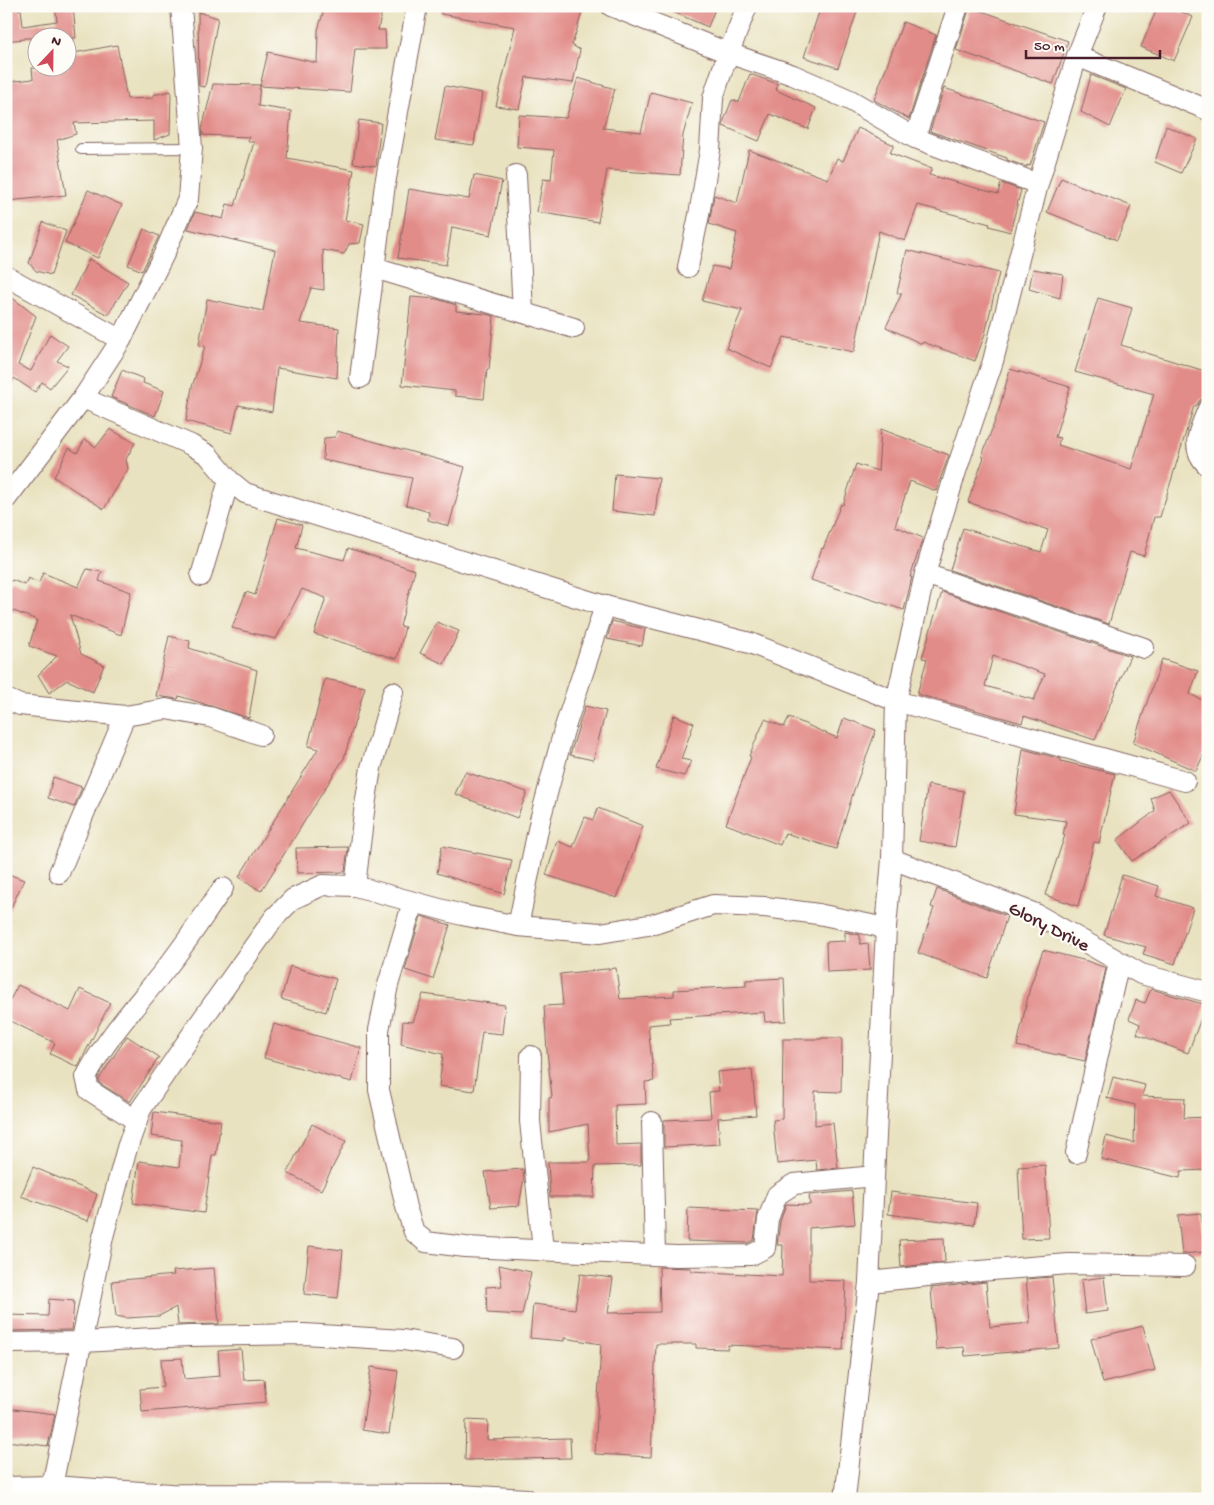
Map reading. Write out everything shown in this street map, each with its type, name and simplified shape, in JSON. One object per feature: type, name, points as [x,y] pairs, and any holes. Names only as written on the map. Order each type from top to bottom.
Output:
[{"type":"street","points":[[6,499],[83,398],[121,340],[164,254],[188,199],[192,148],[181,6]]},
{"type":"street","points":[[360,378],[385,184],[417,6]]},
{"type":"street","points":[[611,6],[728,54],[793,75],[850,100],[915,138],[1038,184]]},
{"type":"street","points":[[688,267],[710,150],[713,98],[747,6]]},
{"type":"street","points":[[915,138],[958,6]]},
{"type":"street","points":[[846,1499],[869,1282],[886,928],[892,859],[896,701],[925,574],[956,471],[993,361],[1038,184],[1077,56],[1096,6]]},
{"type":"street","points":[[1077,56],[1208,110]]},
{"type":"street","points":[[516,176],[523,312]]},
{"type":"street","points":[[374,268],[574,328]]},
{"type":"street","points":[[6,276],[121,340]]},
{"type":"street","points":[[83,398],[191,445],[208,455],[229,480],[245,493],[605,606],[750,643],[896,701],[1185,781]]},
{"type":"street","points":[[1208,409],[1196,440],[1201,459],[1208,466]]},
{"type":"street","points":[[201,576],[229,480]]},
{"type":"street","points":[[925,574],[1144,648]]},
{"type":"street","points":[[518,926],[540,820],[564,730],[605,606]]},
{"type":"street","points":[[355,886],[371,768],[393,692]]},
{"type":"street","points":[[6,699],[20,705],[126,716],[166,709],[210,717],[261,735]]},
{"type":"street","points":[[59,873],[126,716]]},
{"type":"street","name":"Glory Drive","points":[[892,859],[1036,914],[1141,974],[1208,992]]},
{"type":"street","points":[[52,1486],[103,1237],[127,1148],[141,1109],[274,918],[293,899],[323,885],[355,886],[462,915],[518,926],[600,933],[654,924],[713,905],[765,907],[818,914],[886,928]]},
{"type":"street","points":[[137,1121],[89,1090],[86,1077],[94,1062],[132,1009],[164,972],[223,888]]},
{"type":"street","points":[[414,902],[388,985],[379,1030],[379,1090],[406,1207],[414,1232],[426,1242],[465,1247],[654,1255],[751,1255],[765,1248],[768,1219],[777,1195],[794,1184],[874,1176]]},
{"type":"street","points":[[1076,1153],[1119,962]]},
{"type":"street","points":[[531,1056],[530,1121],[543,1250]]},
{"type":"street","points":[[652,1122],[654,1255]]},
{"type":"street","points":[[869,1282],[1069,1264],[1185,1266]]},
{"type":"street","points":[[6,1344],[188,1336],[304,1334],[403,1340],[453,1348]]},
{"type":"street","points":[[6,1487],[52,1486],[171,1494],[461,1495],[526,1499]]},
{"type":"lane","points":[[81,149],[192,148]]},
{"type":"building","points":[[55,6],[73,6],[75,28],[28,28],[28,38],[6,41],[6,10],[21,9],[23,26],[57,21]]},
{"type":"building","points":[[325,6],[383,6],[378,30],[385,30],[386,49],[355,49],[350,92],[260,86],[268,52],[317,63],[318,30]]},
{"type":"building","points":[[441,6],[584,6],[572,45],[580,50],[573,83],[526,77],[519,109],[496,106],[515,27],[441,14]]},
{"type":"building","points":[[659,6],[716,6],[708,27]]},
{"type":"building","points":[[821,6],[859,6],[838,68],[804,57]]},
{"type":"building","points":[[1158,6],[1167,6],[1193,17],[1174,61],[1141,47]]},
{"type":"building","points":[[970,7],[1068,41],[1053,84],[956,50]]},
{"type":"building","points":[[198,12],[218,18],[205,87],[199,86]]},
{"type":"building","points":[[903,22],[936,35],[909,119],[874,100]]},
{"type":"building","points":[[117,45],[127,99],[153,98],[153,95],[171,91],[170,134],[154,140],[154,121],[74,123],[76,134],[57,140],[66,195],[8,201],[6,186],[6,82],[33,78],[78,78],[78,52]]},
{"type":"building","points":[[750,74],[778,84],[776,90],[816,108],[808,129],[770,114],[759,141],[723,126],[732,100],[739,102]]},
{"type":"building","points":[[1091,75],[1126,89],[1110,127],[1081,112]]},
{"type":"building","points":[[578,78],[615,89],[603,128],[641,132],[651,92],[692,103],[683,135],[680,175],[607,170],[598,222],[537,212],[543,179],[551,180],[554,150],[517,147],[519,115],[566,118]]},
{"type":"building","points":[[213,84],[260,85],[258,106],[291,111],[287,158],[354,170],[345,220],[364,224],[360,243],[349,244],[344,254],[323,250],[324,290],[311,288],[300,323],[339,328],[337,378],[277,368],[272,412],[238,405],[232,433],[186,421],[192,387],[205,346],[199,345],[207,299],[263,311],[275,250],[188,229],[195,212],[223,219],[227,204],[235,206],[254,142],[248,142],[249,137],[203,135],[202,129]]},
{"type":"building","points":[[445,86],[482,93],[474,145],[435,140]]},
{"type":"building","points":[[944,88],[1044,122],[1030,166],[1027,165],[1027,167],[1007,160],[1007,158],[930,131]]},
{"type":"building","points":[[359,120],[381,123],[376,166],[353,163]]},
{"type":"building","points":[[1166,126],[1197,139],[1181,173],[1155,162]]},
{"type":"building","points":[[858,128],[894,145],[890,153],[932,169],[929,175],[998,194],[1001,183],[1021,190],[1010,232],[989,226],[990,224],[918,205],[905,241],[879,231],[854,352],[784,337],[771,368],[726,348],[742,310],[702,301],[712,266],[729,269],[737,233],[709,224],[714,195],[737,203],[749,150],[828,179],[837,158],[843,161]]},
{"type":"building","points":[[474,175],[502,181],[491,235],[452,227],[446,265],[398,258],[409,189],[469,199]]},
{"type":"building","points":[[1061,178],[1131,206],[1117,240],[1047,212]]},
{"type":"building","points":[[88,190],[122,205],[98,258],[65,243]]},
{"type":"building","points":[[43,222],[66,231],[51,275],[36,271],[29,263]]},
{"type":"building","points":[[144,229],[159,236],[142,271],[128,265]]},
{"type":"building","points":[[907,250],[999,273],[985,334],[975,361],[923,342],[922,344],[886,327],[902,293],[897,293]]},
{"type":"building","points":[[89,259],[128,282],[108,315],[71,295]]},
{"type":"building","points":[[1033,269],[1063,274],[1060,298],[1029,289]]},
{"type":"building","points":[[6,293],[36,316],[18,365],[31,371],[50,334],[68,346],[57,361],[68,366],[50,388],[42,382],[35,392],[14,378],[8,393],[6,393]]},
{"type":"building","points":[[411,297],[437,299],[456,305],[456,311],[494,316],[484,399],[455,396],[455,391],[402,385]]},
{"type":"building","points":[[1098,298],[1132,308],[1121,345],[1208,372],[1208,388],[1205,398],[1194,406],[1160,517],[1154,517],[1144,556],[1130,552],[1109,624],[950,570],[963,528],[1041,552],[1048,530],[968,502],[999,410],[1010,369],[1070,387],[1055,437],[1060,438],[1058,445],[1131,469],[1154,394],[1075,372]]},
{"type":"building","points":[[122,370],[144,379],[143,383],[164,391],[155,416],[111,397]]},
{"type":"building","points":[[110,429],[135,443],[126,459],[128,469],[104,509],[54,477],[69,448],[77,453],[85,439],[96,447]]},
{"type":"building","points":[[881,429],[949,455],[936,491],[910,481],[895,526],[923,538],[910,577],[912,577],[904,610],[811,580],[822,548],[841,504],[843,505],[856,464],[878,471]]},
{"type":"building","points":[[337,431],[465,467],[449,526],[428,520],[429,512],[406,505],[412,478],[323,460],[324,438],[335,437]]},
{"type":"building","points":[[615,474],[659,478],[655,516],[612,511]]},
{"type":"building","points":[[278,518],[302,525],[296,548],[344,560],[348,548],[415,570],[400,626],[405,627],[397,659],[314,634],[326,598],[302,589],[276,639],[232,628],[246,592],[255,595]]},
{"type":"building","points":[[87,569],[102,572],[99,581],[131,592],[121,635],[70,615],[81,654],[104,665],[93,692],[67,680],[49,693],[38,675],[57,656],[29,646],[37,620],[6,608],[6,585],[12,580],[25,585],[28,578],[39,583],[43,573],[78,587]]},
{"type":"building","points":[[942,592],[1130,656],[1095,740],[1024,716],[1022,723],[917,694],[927,659],[922,658]],"holes":[[[993,656],[1045,674],[1034,700],[985,686]]]},
{"type":"building","points":[[612,621],[645,629],[642,646],[607,639]]},
{"type":"building","points":[[437,622],[459,631],[444,664],[420,653]]},
{"type":"building","points":[[169,636],[190,641],[189,648],[257,670],[249,718],[179,696],[178,699],[156,696]]},
{"type":"building","points":[[1162,659],[1198,671],[1190,694],[1208,703],[1208,745],[1196,771],[1133,743]]},
{"type":"building","points":[[325,679],[365,687],[344,758],[261,891],[239,877],[318,749],[308,746]]},
{"type":"building","points":[[585,706],[606,711],[593,760],[570,755]]},
{"type":"building","points":[[674,715],[694,723],[681,759],[691,761],[684,776],[656,769]]},
{"type":"building","points":[[789,717],[837,738],[844,718],[876,730],[854,790],[836,849],[785,833],[780,845],[726,824],[751,757],[749,756],[765,719],[784,727]]},
{"type":"building","points":[[1023,749],[1061,759],[1061,761],[1115,774],[1099,843],[1094,842],[1078,906],[1045,895],[1065,835],[1063,835],[1066,821],[1014,814]]},
{"type":"building","points":[[465,772],[527,792],[517,818],[455,794]]},
{"type":"building","points":[[53,777],[82,787],[74,807],[48,798]]},
{"type":"building","points":[[928,785],[964,791],[955,847],[919,841]]},
{"type":"building","points":[[1169,790],[1191,823],[1132,861],[1117,840],[1155,811],[1151,798]]},
{"type":"building","points":[[598,808],[643,826],[617,898],[546,875],[557,841],[573,847],[585,817],[593,820]]},
{"type":"building","points":[[442,846],[512,860],[504,894],[437,873]]},
{"type":"building","points":[[348,847],[345,872],[297,873],[296,848]]},
{"type":"building","points":[[6,873],[24,880],[6,918]]},
{"type":"building","points":[[1122,875],[1159,886],[1156,896],[1193,908],[1175,964],[1143,954],[1146,947],[1104,935]]},
{"type":"building","points":[[937,889],[1007,916],[987,978],[918,953],[934,908],[931,907]]},
{"type":"building","points":[[421,916],[450,925],[433,979],[405,970]]},
{"type":"building","points":[[845,932],[860,935],[860,944],[868,943],[870,970],[827,972],[826,942],[845,941]]},
{"type":"building","points":[[1043,950],[1087,961],[1106,968],[1085,1061],[1017,1046],[1030,987]]},
{"type":"building","points":[[290,966],[336,979],[326,1012],[281,999]]},
{"type":"building","points":[[616,968],[620,999],[674,996],[674,990],[746,986],[746,980],[784,978],[786,1021],[765,1022],[764,1012],[669,1018],[670,1023],[648,1025],[654,1081],[645,1082],[646,1104],[615,1105],[616,1145],[641,1144],[641,1165],[595,1166],[594,1197],[550,1197],[548,1162],[590,1162],[588,1124],[549,1132],[549,1098],[552,1097],[544,1006],[563,1005],[560,974]]},
{"type":"building","points":[[18,985],[70,1011],[80,989],[110,1003],[78,1067],[50,1054],[55,1043],[6,1019],[6,1007]]},
{"type":"building","points":[[1151,989],[1206,1005],[1188,1053],[1137,1034],[1140,1024],[1129,1019],[1136,1000],[1145,1003]]},
{"type":"building","points":[[423,994],[505,1005],[502,1034],[482,1032],[474,1091],[439,1086],[443,1054],[401,1044],[403,1021],[413,1022]]},
{"type":"building","points":[[274,1024],[361,1048],[352,1082],[264,1058]]},
{"type":"building","points":[[127,1036],[159,1057],[130,1102],[99,1083],[99,1079]]},
{"type":"building","points":[[842,1038],[841,1092],[815,1091],[815,1125],[833,1123],[838,1168],[817,1170],[816,1160],[777,1164],[773,1120],[782,1119],[783,1039]]},
{"type":"building","points":[[752,1069],[756,1115],[718,1118],[720,1144],[664,1147],[664,1120],[711,1118],[709,1092],[719,1091],[717,1072]]},
{"type":"building","points":[[1113,1077],[1145,1085],[1142,1096],[1185,1098],[1184,1118],[1208,1117],[1208,1170],[1181,1171],[1180,1178],[1101,1159],[1106,1136],[1134,1143],[1135,1105],[1107,1098]]},
{"type":"building","points":[[154,1112],[221,1121],[216,1155],[212,1155],[204,1213],[133,1203],[139,1161],[179,1167],[182,1140],[151,1136]]},
{"type":"building","points":[[312,1124],[346,1141],[321,1190],[287,1173]]},
{"type":"building","points":[[1045,1165],[1049,1238],[1022,1239],[1018,1167]]},
{"type":"building","points":[[33,1167],[97,1194],[88,1221],[21,1196]]},
{"type":"building","points":[[523,1169],[524,1178],[519,1206],[491,1208],[485,1172]]},
{"type":"building","points":[[852,1191],[855,1224],[809,1228],[809,1280],[846,1281],[843,1350],[728,1345],[728,1349],[696,1348],[696,1344],[656,1344],[651,1457],[595,1454],[601,1344],[564,1338],[564,1341],[530,1338],[533,1304],[575,1309],[580,1274],[613,1278],[608,1313],[660,1312],[659,1267],[691,1268],[691,1271],[782,1276],[783,1245],[777,1245],[780,1222],[786,1204],[810,1205],[809,1195]]},
{"type":"building","points":[[891,1192],[977,1203],[974,1225],[888,1214]]},
{"type":"building","points":[[688,1208],[758,1211],[754,1240],[748,1243],[687,1241]]},
{"type":"building","points":[[1201,1213],[1205,1252],[1182,1254],[1178,1215]]},
{"type":"building","points":[[944,1238],[945,1262],[901,1267],[899,1240]]},
{"type":"building","points":[[309,1246],[343,1250],[338,1298],[304,1294]]},
{"type":"building","points":[[499,1265],[531,1272],[522,1315],[487,1313],[486,1287],[502,1286]]},
{"type":"building","points":[[214,1268],[219,1324],[178,1325],[176,1307],[159,1316],[127,1318],[116,1316],[112,1281],[174,1275],[173,1271]]},
{"type":"building","points":[[1052,1277],[1059,1348],[965,1356],[964,1347],[936,1349],[931,1288],[986,1282],[990,1327],[1030,1323],[1026,1279]]},
{"type":"building","points":[[1104,1277],[1108,1311],[1085,1314],[1081,1280]]},
{"type":"building","points":[[49,1299],[74,1301],[72,1330],[6,1331],[6,1315],[48,1316]]},
{"type":"building","points":[[1143,1326],[1155,1370],[1103,1383],[1091,1339]]},
{"type":"building","points":[[241,1349],[244,1380],[264,1379],[266,1402],[142,1412],[140,1389],[163,1387],[161,1359],[182,1358],[184,1379],[220,1376],[218,1351]]},
{"type":"building","points":[[371,1367],[398,1371],[389,1434],[362,1430]]},
{"type":"building","points":[[6,1408],[55,1414],[48,1446],[6,1441]]},
{"type":"building","points":[[466,1420],[488,1421],[487,1440],[570,1438],[571,1458],[465,1460]]}]
